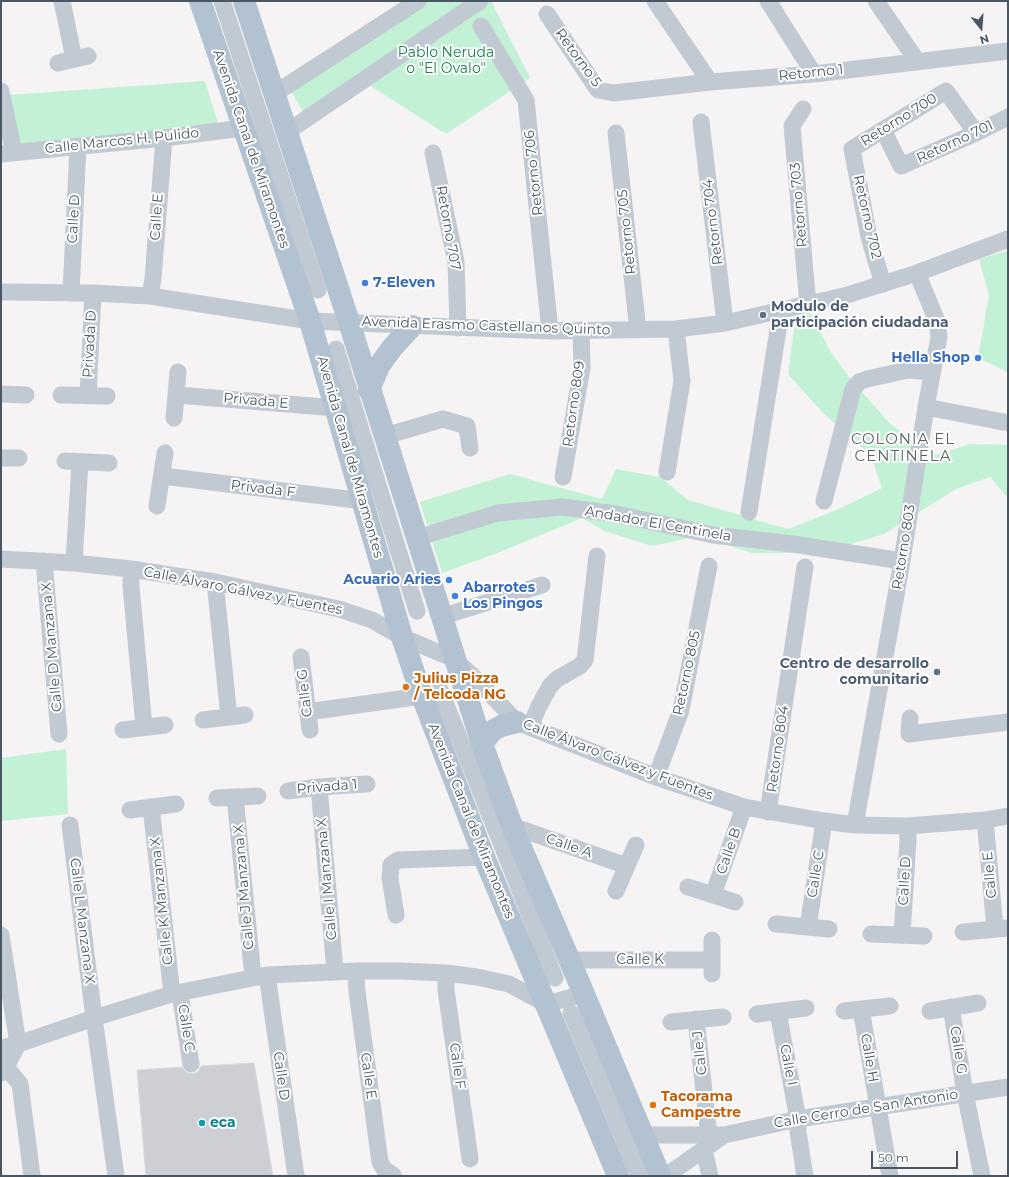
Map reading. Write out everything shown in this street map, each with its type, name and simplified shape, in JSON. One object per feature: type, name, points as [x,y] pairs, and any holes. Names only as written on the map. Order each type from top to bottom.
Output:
[{"type":"main road","name":"Avenida Canal de Miramontes","points":[[200,1],[310,321],[402,637],[431,693],[484,857],[618,1176]]},
{"type":"main road","points":[[244,1],[349,322],[482,744],[512,826],[660,1176]]},
{"type":"main road","points":[[370,390],[379,366],[392,348],[412,326]]},
{"type":"main road","points":[[482,744],[492,731],[501,726],[523,724]]},
{"type":"street","points":[[58,64],[81,58],[62,1]]},
{"type":"street","points":[[222,1],[318,290]]},
{"type":"street","points":[[274,94],[418,1]]},
{"type":"street","points":[[287,132],[480,1]]},
{"type":"street","points":[[655,1],[710,82]]},
{"type":"street","points":[[768,1],[814,74]]},
{"type":"street","points":[[876,1],[916,61]]},
{"type":"street","name":"Retorno 5","points":[[547,14],[598,90],[614,93]]},
{"type":"street","name":"Retorno 706","points":[[481,26],[526,100],[550,331]]},
{"type":"street","name":"Retorno 1","points":[[614,93],[710,82],[814,74],[916,61],[1008,52]]},
{"type":"street","name":"Retorno 700","points":[[852,149],[946,90],[976,133]]},
{"type":"street","points":[[1,91],[7,153]]},
{"type":"street","name":"Retorno 703","points":[[804,109],[792,126],[808,305]]},
{"type":"street","name":"Retorno 701","points":[[883,130],[901,166],[976,133],[1008,117]]},
{"type":"street","name":"Retorno 704","points":[[701,122],[724,323]]},
{"type":"street","name":"Calle Marcos H. Pulido","points":[[7,153],[164,138],[243,128]]},
{"type":"street","name":"Retorno 705","points":[[616,133],[638,330]]},
{"type":"street","name":"Calle E","points":[[150,296],[153,279],[164,138]]},
{"type":"street","name":"Calle D","points":[[71,293],[78,146]]},
{"type":"street","name":"Retorno 702","points":[[852,149],[869,237],[883,284]]},
{"type":"street","name":"Retorno 707","points":[[433,153],[456,262],[458,328]]},
{"type":"street","name":"Avenida Erasmo Castellanos Quinto","points":[[1,292],[93,293],[150,296],[310,321],[550,331],[676,329],[724,323],[779,312],[844,296],[883,284],[1008,239]]},
{"type":"street","name":"Retorno 803","points":[[855,825],[902,561],[926,407],[939,337],[937,321],[917,272]]},
{"type":"street","name":"Privada D","points":[[88,396],[93,293]]},
{"type":"street","points":[[749,512],[779,324],[779,312]]},
{"type":"street","points":[[666,472],[682,381],[676,329]]},
{"type":"street","name":"Retorno 809","points":[[563,477],[582,368],[581,330]]},
{"type":"street","points":[[336,349],[416,611]]},
{"type":"street","points":[[824,501],[853,389],[856,385],[867,379],[908,370],[932,372]]},
{"type":"street","points":[[174,418],[178,372]]},
{"type":"street","points":[[1,394],[26,395]]},
{"type":"street","name":"Privada D","points":[[60,395],[107,396]]},
{"type":"street","name":"Privada E","points":[[177,395],[336,408]]},
{"type":"street","points":[[926,407],[1008,424]]},
{"type":"street","points":[[385,436],[444,419],[468,426],[470,448]]},
{"type":"street","points":[[157,506],[165,453]]},
{"type":"street","points":[[1,458],[19,458]]},
{"type":"street","points":[[74,563],[73,462],[109,463]]},
{"type":"street","name":"Privada F","points":[[162,476],[363,501]]},
{"type":"street","name":"Andador El Centinela","points":[[417,538],[498,513],[562,507],[616,514],[713,535],[793,544],[902,561]]},
{"type":"street","points":[[523,724],[539,706],[550,686],[557,678],[580,666],[585,660],[597,556]]},
{"type":"street","name":"Calle Álvaro Gálvez y Fuentes","points":[[1,559],[74,563],[132,569],[215,582],[339,609],[372,620],[402,637],[454,659],[523,724],[656,777],[744,807],[824,822],[855,825],[907,826],[1007,817]]},
{"type":"street","name":"Calle D Manzana X","points":[[44,561],[59,734]]},
{"type":"street","name":"Retorno 805","points":[[656,777],[681,710],[709,566]]},
{"type":"street","name":"Retorno 804","points":[[768,812],[805,567]]},
{"type":"street","points":[[132,569],[131,586],[144,727]]},
{"type":"street","points":[[203,720],[237,716],[215,582]]},
{"type":"street","points":[[441,617],[542,585]]},
{"type":"street","name":"Calle G","points":[[301,656],[310,730]]},
{"type":"street","points":[[307,712],[431,693],[555,978]]},
{"type":"street","points":[[910,718],[909,734],[1008,722]]},
{"type":"street","points":[[123,730],[165,725]]},
{"type":"street","name":"Privada 1","points":[[288,791],[319,787],[367,784]]},
{"type":"street","name":"Calle I Manzana X","points":[[319,787],[335,971]]},
{"type":"street","points":[[217,798],[258,796]]},
{"type":"street","name":"Calle J Manzana X","points":[[235,797],[260,976]]},
{"type":"street","points":[[130,810],[176,804]]},
{"type":"street","name":"Calle K Manzana X","points":[[151,807],[176,994]]},
{"type":"street","name":"Calle B","points":[[713,895],[744,807]]},
{"type":"street","name":"Calle E","points":[[963,932],[1002,929],[985,820]]},
{"type":"street","name":"Calle C","points":[[808,928],[824,822]]},
{"type":"street","name":"Calle L Manzana X","points":[[70,825],[95,1026],[116,1176]]},
{"type":"street","name":"Calle A","points":[[512,826],[626,866]]},
{"type":"street","name":"Calle D","points":[[902,935],[908,840],[907,826]]},
{"type":"street","points":[[616,891],[636,845]]},
{"type":"street","points":[[396,915],[390,878],[391,864],[398,860],[484,857]]},
{"type":"street","points":[[688,887],[734,902]]},
{"type":"street","points":[[776,924],[829,929]]},
{"type":"street","points":[[870,934],[924,936]]},
{"type":"street","points":[[1,935],[18,1044],[4,1070],[20,1084],[32,1176]]},
{"type":"street","name":"Calle K","points":[[569,960],[712,967],[712,940]]},
{"type":"street","points":[[1,1048],[95,1026],[176,994],[260,976],[335,971],[400,970],[446,973],[477,977],[509,984],[546,1004],[584,994]]},
{"type":"street","name":"Calle E","points":[[356,971],[357,992],[380,1162],[384,1169],[393,1175]]},
{"type":"street","name":"Calle F","points":[[446,973],[447,997],[470,1159]]},
{"type":"street","name":"Calle D","points":[[260,976],[296,1176]]},
{"type":"street","name":"Calle C","points":[[176,994],[191,1064]]},
{"type":"street","name":"Calle G","points":[[930,1010],[978,1003]]},
{"type":"street","points":[[844,1011],[890,1006]]},
{"type":"street","name":"Calle G","points":[[951,1007],[965,1093],[982,1176]]},
{"type":"street","points":[[757,1014],[806,1008]]},
{"type":"street","name":"Calle H","points":[[861,1010],[890,1176]]},
{"type":"street","name":"Calle I","points":[[778,1012],[798,1118],[798,1132],[805,1176]]},
{"type":"street","points":[[571,1013],[638,1176]]},
{"type":"street","name":"Calle J","points":[[672,1022],[723,1016]]},
{"type":"street","name":"Calle J","points":[[696,1019],[712,1140],[710,1176]]},
{"type":"street","name":"Calle Cerro de San Antonio","points":[[642,1135],[712,1140],[798,1118],[1008,1087]]},
{"type":"street","name":"Calle Cerro de San Antonio","points":[[666,1176],[712,1140]]},
{"type":"green space","name":"Pablo Neruda o \"El Ovalo\"","points":[[428,1],[491,1],[530,78],[446,134],[358,78],[304,113],[290,90]]},
{"type":"green space","points":[[205,81],[220,130],[20,145],[8,95]]},
{"type":"green space","points":[[1007,251],[1008,372],[978,358],[989,295],[979,259]]},
{"type":"green space","points":[[796,314],[812,315],[830,351],[849,377],[890,424],[937,455],[970,444],[1008,445],[1008,498],[990,477],[956,489],[884,534],[821,553],[752,553],[699,536],[652,546],[605,531],[582,518],[495,554],[442,573],[420,502],[510,474],[602,499],[616,469],[660,477],[688,500],[788,529],[841,508],[882,488],[871,456],[823,413],[788,374]]},
{"type":"green space","points":[[66,749],[68,814],[1,821],[1,758]]},
{"type":"building","name":"eca","points":[[254,1063],[273,1176],[146,1176],[137,1070],[182,1067],[187,1073],[192,1074],[198,1072],[201,1066]]},
{"type":"place","name":"7-Eleven","points":[[365,283]]},
{"type":"place","name":"Modulo de participación ciudadana","points":[[763,315]]},
{"type":"place","name":"Hella Shop","points":[[978,358]]},
{"type":"place","name":"Acuario Aries","points":[[449,580]]},
{"type":"place","name":"Abarrotes Los Pingos","points":[[455,596]]},
{"type":"place","name":"Centro de desarrollo comunitario","points":[[937,672]]},
{"type":"place","name":"Julius Pizza / Telcoda NG","points":[[406,687]]},
{"type":"place","name":"Tacorama Campestre","points":[[653,1105]]},
{"type":"place","name":"eca","points":[[202,1123]]},
{"type":"district","name":"COLONIA EL CENTINELA","points":[[903,448]]}]
